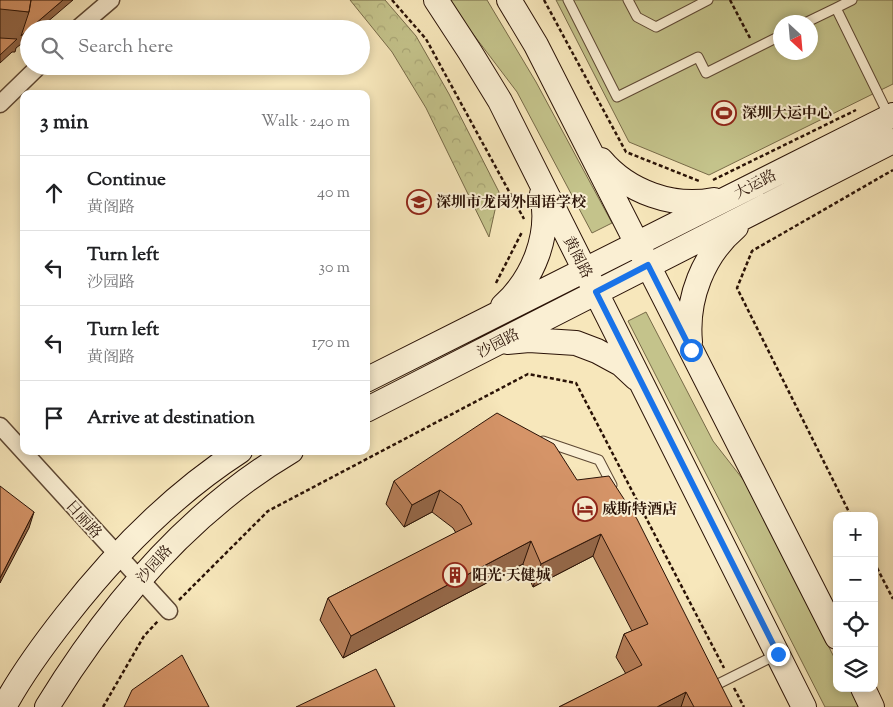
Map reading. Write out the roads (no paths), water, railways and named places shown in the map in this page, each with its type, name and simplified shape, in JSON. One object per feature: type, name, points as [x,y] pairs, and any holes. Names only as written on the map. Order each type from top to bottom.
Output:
[{"type":"main road","name":"黄阁路","points":[[436,0],[500,101],[804,707]]},
{"type":"main road","points":[[509,0],[536,45],[586,144],[627,248],[639,270],[691,350],[833,628]]},
{"type":"main road","name":"大运路","points":[[627,248],[728,198],[888,110]]},
{"type":"main road","name":"大运路","points":[[639,270],[893,141]]},
{"type":"main road","points":[[586,144],[604,164],[624,180],[642,191],[665,200],[686,203],[728,198]]},
{"type":"main road","points":[[486,320],[520,288],[532,269],[540,248],[545,204],[539,180]]},
{"type":"main road","points":[[691,350],[689,326],[691,304],[698,282],[710,257],[724,239],[754,211]]},
{"type":"main road","name":"沙园路","points":[[370,378],[627,248]]},
{"type":"main road","name":"沙园路","points":[[370,408],[639,270]]},
{"type":"main road","points":[[491,346],[511,341],[529,340],[576,343],[598,351],[621,364],[642,384]]},
{"type":"main road","points":[[4,707],[30,665],[68,614],[87,589],[118,555],[184,491],[234,455]]},
{"type":"main road","name":"沙园路","points":[[47,707],[96,634],[140,580],[177,539],[212,507],[247,480],[285,455]]},
{"type":"main road","points":[[68,614],[76,611],[82,612],[90,618],[96,634]]},
{"type":"main road","points":[[865,692],[872,707]]},
{"type":"street","points":[[88,20],[111,0]]},
{"type":"street","points":[[0,104],[29,75]]},
{"type":"street","name":"日丽路","points":[[0,426],[20,448]]},
{"type":"street","name":"日丽路","points":[[27,455],[169,611]]},
{"type":"lane","points":[[568,0],[618,97],[698,57],[706,73],[773,39]]},
{"type":"lane","points":[[628,0],[637,17],[656,27],[708,0]]},
{"type":"lane","points":[[818,17],[852,0]]},
{"type":"lane","points":[[836,8],[888,110]]},
{"type":"lane","points":[[533,437],[599,460],[616,495]]},
{"type":"lane","points":[[712,686],[778,654]]},
{"type":"place","name":"深圳大运中心","points":[[724,113]]},
{"type":"place","name":"深圳市龙岗外国语学校","points":[[419,202]]},
{"type":"place","name":"威斯特酒店","points":[[585,509]]},
{"type":"place","name":"阳光·天健城","points":[[455,575]]}]
